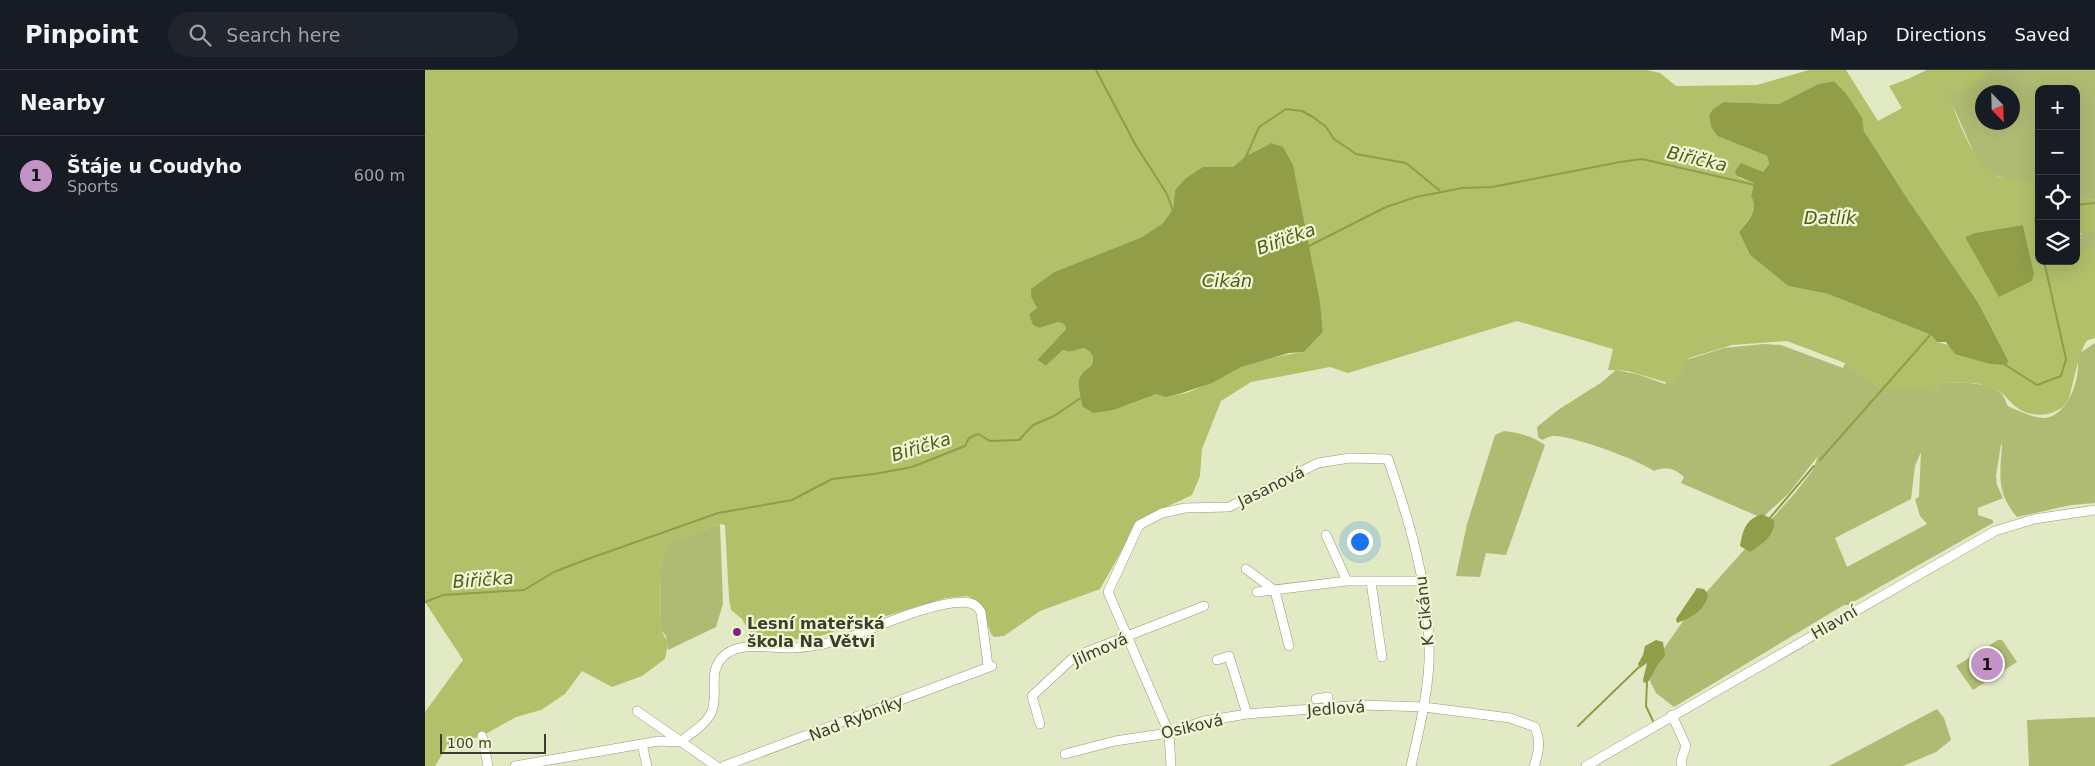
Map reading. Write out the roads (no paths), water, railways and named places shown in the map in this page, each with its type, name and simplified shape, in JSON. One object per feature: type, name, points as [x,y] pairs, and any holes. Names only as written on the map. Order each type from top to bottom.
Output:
[{"type":"street","name":"Jasanová","points":[[1127,637],[1108,592],[1139,525],[1162,513],[1185,508],[1229,507],[1318,463],[1350,458],[1389,459]]},
{"type":"street","name":"K Cikánu","points":[[1389,459],[1409,518],[1421,581],[1429,641],[1424,707],[1411,766]]},
{"type":"street","name":"Hlavní","points":[[1586,766],[1672,715],[1995,532],[2034,519],[2095,510]]},
{"type":"street","points":[[1326,535],[1347,581]]},
{"type":"street","points":[[1245,569],[1275,591],[1289,646]]},
{"type":"street","points":[[1257,592],[1347,581],[1421,581]]},
{"type":"street","points":[[1371,582],[1382,656]]},
{"type":"street","name":"Nad Rybníky","points":[[679,742],[702,725],[712,712],[714,674],[722,658],[734,650],[793,648],[832,642],[852,636],[895,618],[944,605],[969,602],[977,606],[981,612],[990,666],[872,712],[723,766]]},
{"type":"street","name":"Jilmová","points":[[1039,724],[1032,696],[1074,657],[1204,606]]},
{"type":"street","points":[[1127,637],[1169,733],[1171,766]]},
{"type":"street","name":"Osiková","points":[[1065,754],[1115,741],[1169,733],[1204,721],[1247,714],[1229,656],[1217,660]]},
{"type":"street","points":[[1316,699],[1327,697],[1328,708]]},
{"type":"street","name":"Jedlová","points":[[1247,714],[1362,705],[1424,707],[1510,718],[1535,727],[1539,738],[1539,751],[1534,766]]},
{"type":"street","points":[[637,710],[679,742],[716,766]]},
{"type":"street","points":[[1672,715],[1686,746],[1681,760],[1682,766]]},
{"type":"street","points":[[482,736],[488,766]]},
{"type":"street","points":[[515,766],[659,741],[679,742]]},
{"type":"street","points":[[642,744],[647,766]]},
{"type":"water","name":"Datlík","points":[[1834,81],[1846,93],[1862,118],[1864,131],[1979,304],[2008,360],[2007,365],[1990,364],[1955,354],[1946,342],[1937,342],[1931,335],[1828,294],[1788,286],[1750,255],[1739,232],[1749,220],[1753,211],[1754,207],[1751,196],[1754,183],[1737,176],[1735,171],[1741,163],[1763,172],[1769,164],[1767,156],[1717,136],[1711,127],[1709,116],[1712,110],[1723,102],[1779,104],[1818,84]]},
{"type":"water","name":"Cikán","points":[[1271,143],[1283,147],[1293,165],[1320,302],[1323,332],[1304,352],[1289,353],[1241,367],[1212,383],[1179,394],[1166,397],[1156,394],[1113,410],[1093,413],[1082,406],[1079,378],[1091,366],[1092,355],[1084,348],[1069,352],[1063,350],[1047,365],[1037,360],[1066,329],[1064,324],[1058,322],[1040,328],[1033,325],[1029,314],[1037,308],[1031,296],[1031,289],[1054,272],[1142,237],[1163,223],[1173,209],[1175,190],[1186,178],[1203,167],[1233,167],[1246,156]]},
{"type":"water","points":[[2023,225],[2034,273],[2032,281],[1999,297],[1965,237],[1974,233]]},
{"type":"water","points":[[1762,514],[1774,520],[1773,530],[1763,543],[1750,552],[1740,546],[1742,535],[1748,523],[1756,516]]},
{"type":"water","points":[[1697,588],[1704,589],[1708,594],[1707,600],[1697,613],[1677,623],[1676,619]]},
{"type":"water","points":[[1656,640],[1663,642],[1665,656],[1658,664],[1649,681],[1644,683],[1647,663],[1640,668],[1638,664],[1645,646]]},
{"type":"waterway","points":[[1096,70],[1135,144],[1167,194],[1173,211]]},
{"type":"waterway","points":[[1246,157],[1259,127],[1286,109],[1302,111],[1326,127],[1334,139],[1356,154],[1406,163],[1439,190]]},
{"type":"waterway","name":"Biřička","points":[[1307,247],[1386,207],[1416,197],[1462,188],[1492,187],[1620,162],[1642,159],[1755,185]]},
{"type":"waterway","name":"Biřička","points":[[2080,205],[2095,203]]},
{"type":"waterway","name":"Biřička","points":[[2004,364],[2037,385],[2061,376],[2066,359],[2045,265]]},
{"type":"waterway","points":[[1820,460],[1932,333]]},
{"type":"waterway","name":"Biřička","points":[[425,602],[443,595],[524,590],[554,572],[718,513],[792,500],[832,479],[912,467],[965,446],[969,438],[978,434],[990,441],[1019,440],[1033,425],[1054,416],[1082,397]]},
{"type":"waterway","points":[[1769,519],[1814,466]]},
{"type":"waterway","points":[[1578,726],[1639,667]]},
{"type":"waterway","points":[[1647,682],[1646,706],[1653,721]]},
{"type":"place","name":"Lesní mateřská škola Na Větvi","points":[[737,632]]},
{"type":"place","name":"Štáje u Coudyho","points":[[1987,664]]}]
